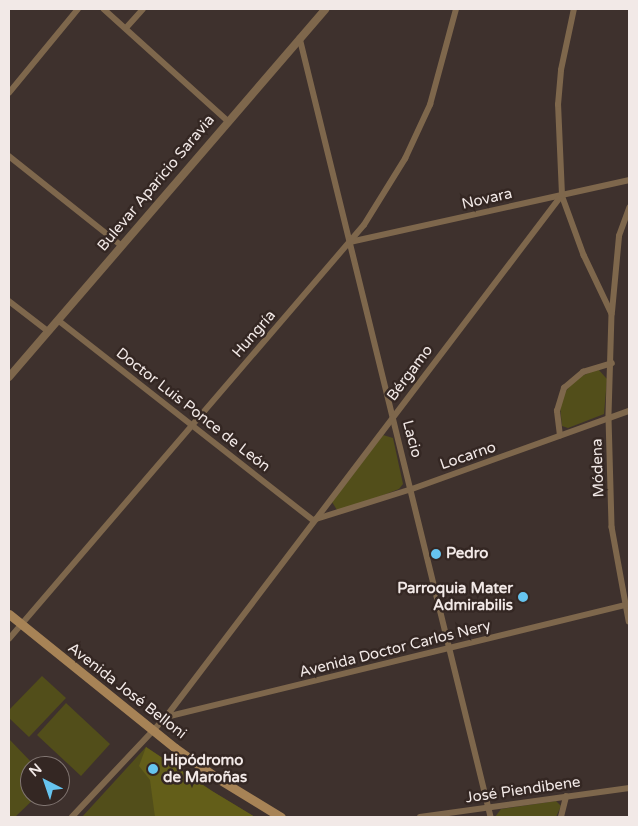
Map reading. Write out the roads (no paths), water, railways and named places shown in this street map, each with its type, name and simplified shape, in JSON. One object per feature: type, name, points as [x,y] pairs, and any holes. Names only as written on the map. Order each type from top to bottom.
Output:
[{"type":"main road","name":"Avenida José Belloni","points":[[9,614],[152,731],[217,778],[281,817]]},
{"type":"street","points":[[9,93],[78,9]]},
{"type":"street","points":[[104,9],[228,120]]},
{"type":"street","points":[[126,28],[143,9]]},
{"type":"street","name":"Bulevar Aparicio Saravia","points":[[9,377],[325,9]]},
{"type":"street","name":"Hungría","points":[[9,639],[350,242],[388,188],[419,131],[445,57],[456,9]]},
{"type":"street","points":[[562,195],[558,105],[561,70],[574,9]]},
{"type":"street","name":"Lacio","points":[[300,38],[491,817]]},
{"type":"street","points":[[9,156],[121,245]]},
{"type":"street","name":"Novara","points":[[350,242],[629,180]]},
{"type":"street","name":"Módena","points":[[562,195],[612,314]]},
{"type":"street","name":"Bérgamo","points":[[72,817],[166,716],[313,520],[562,195]]},
{"type":"street","name":"Módena","points":[[629,208],[619,236],[612,314],[609,418],[612,527],[629,621]]},
{"type":"street","points":[[9,301],[48,332]]},
{"type":"street","name":"Doctor Luis Ponce de León","points":[[58,320],[313,520]]},
{"type":"street","points":[[560,436],[556,411],[564,388],[582,372],[612,363]]},
{"type":"street","name":"Locarno","points":[[313,520],[321,520],[412,489],[629,410]]},
{"type":"street","points":[[621,413],[629,418]]},
{"type":"street","name":"Avenida Doctor Carlos Nery","points":[[166,716],[627,605]]},
{"type":"street","name":"José Piendibene","points":[[420,817],[629,788]]},
{"type":"street","points":[[561,817],[566,797]]},
{"type":"place","name":"Pedro","points":[[436,554]]},
{"type":"place","name":"Parroquia Mater Admirabilis","points":[[523,597]]},
{"type":"place","name":"Hipódromo de Maroñas","points":[[153,769]]}]
